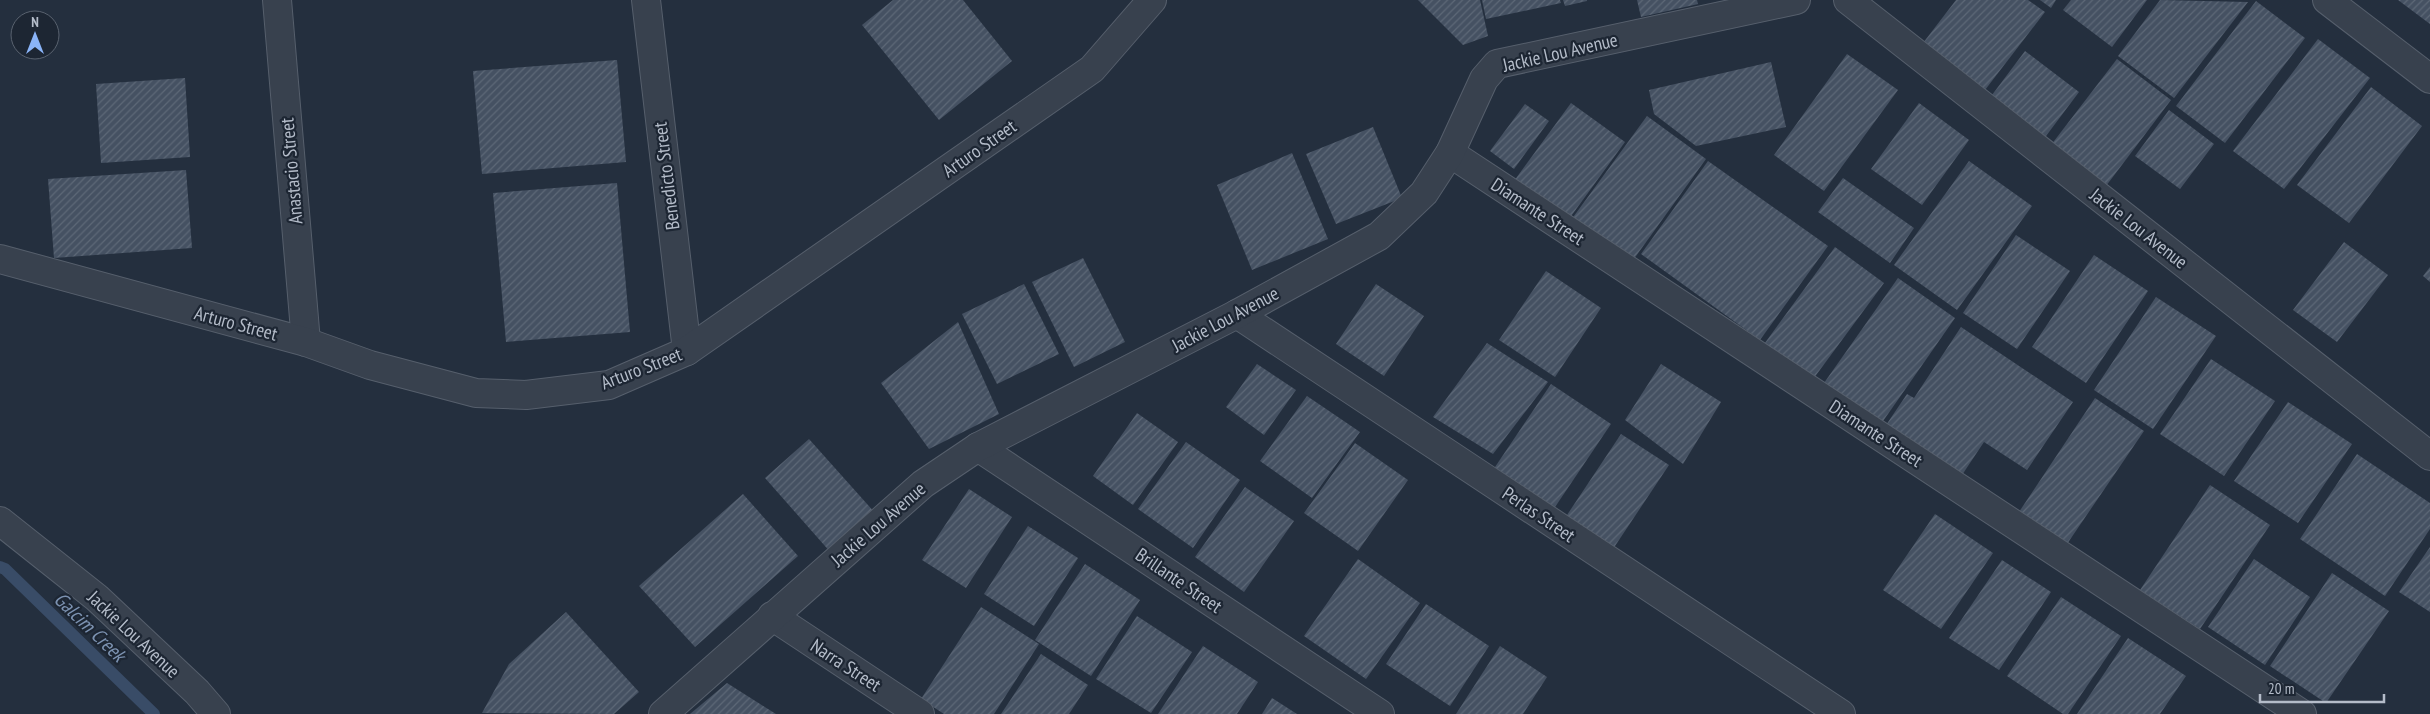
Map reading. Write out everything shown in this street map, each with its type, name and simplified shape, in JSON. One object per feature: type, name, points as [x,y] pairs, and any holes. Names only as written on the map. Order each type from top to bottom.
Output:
[{"type":"street","name":"Anastacio Street","points":[[277,0],[306,342]]},
{"type":"street","name":"Benedicto Street","points":[[646,0],[687,351]]},
{"type":"street","name":"Arturo Street","points":[[0,259],[306,342],[370,365],[476,393],[526,395],[609,386],[687,351],[1092,69],[1152,0]]},
{"type":"street","name":"Jackie Lou Avenue","points":[[663,714],[923,484],[978,447],[1237,314],[1379,236],[1424,193],[1450,153],[1484,79],[1497,64],[1796,0]]},
{"type":"street","name":"Jackie Lou Avenue","points":[[1848,0],[2430,456]]},
{"type":"street","points":[[2327,0],[2430,79]]},
{"type":"street","name":"Diamante Street","points":[[1450,153],[2302,714]]},
{"type":"street","name":"Perlas Street","points":[[1237,314],[1842,714]]},
{"type":"street","name":"Brillante Street","points":[[978,447],[1380,714]]},
{"type":"street","name":"Jackie Lou Avenue","points":[[0,521],[97,598],[197,692],[216,714]]},
{"type":"street","name":"Narra Street","points":[[772,616],[920,714]]},
{"type":"building","points":[[893,0],[963,0],[1012,61],[939,120],[862,25]]},
{"type":"building","points":[[1418,0],[1480,0],[1488,36],[1463,45]]},
{"type":"building","points":[[1482,0],[1560,0],[1561,3],[1486,19]]},
{"type":"building","points":[[1563,0],[1587,0],[1587,1],[1565,6]]},
{"type":"building","points":[[1637,0],[1697,0],[1698,4],[1641,17]]},
{"type":"building","points":[[1956,0],[2028,0],[2045,12],[1985,90],[1923,43]]},
{"type":"building","points":[[2040,0],[2056,0],[2051,8]]},
{"type":"building","points":[[2071,0],[2147,0],[2112,47],[2063,10]]},
{"type":"building","points":[[2160,0],[2248,2],[2174,98],[2118,56]]},
{"type":"building","points":[[2398,0],[2430,0],[2430,24]]},
{"type":"building","points":[[2256,1],[2305,38],[2225,143],[2176,106]]},
{"type":"building","points":[[2318,39],[2370,78],[2284,189],[2233,151]]},
{"type":"building","points":[[2025,51],[2079,92],[2043,140],[1989,99]]},
{"type":"building","points":[[1847,54],[1898,90],[1824,191],[1774,155]]},
{"type":"building","points":[[2117,59],[2171,100],[2106,186],[2051,145]]},
{"type":"building","points":[[617,60],[626,162],[482,174],[473,71]]},
{"type":"building","points":[[1771,62],[1786,127],[1696,146],[1654,114],[1649,90]]},
{"type":"building","points":[[185,78],[190,157],[101,163],[96,84]]},
{"type":"building","points":[[2371,87],[2422,126],[2349,223],[2297,185]]},
{"type":"building","points":[[1571,103],[1625,142],[1569,219],[1514,181]]},
{"type":"building","points":[[1919,103],[1969,140],[1922,205],[1871,169]]},
{"type":"building","points":[[1525,104],[1549,121],[1514,169],[1490,151]]},
{"type":"building","points":[[2169,110],[2214,144],[2180,189],[2135,156]]},
{"type":"building","points":[[1647,116],[1706,159],[1631,263],[1571,220]]},
{"type":"building","points":[[1373,127],[1402,198],[1336,224],[1306,154]]},
{"type":"building","points":[[1292,153],[1328,239],[1252,270],[1217,185]]},
{"type":"building","points":[[1708,161],[1828,246],[1760,340],[1641,254]]},
{"type":"building","points":[[1969,161],[2032,206],[1957,310],[1894,265]]},
{"type":"building","points":[[186,170],[192,248],[54,258],[48,179]]},
{"type":"building","points":[[1843,178],[1914,228],[1890,263],[1818,212]]},
{"type":"building","points":[[617,183],[630,332],[506,342],[493,193]]},
{"type":"building","points":[[2016,235],[2070,271],[2017,349],[1963,313]]},
{"type":"building","points":[[2344,242],[2388,275],[2337,342],[2293,310]]},
{"type":"building","points":[[1835,247],[1884,283],[1811,382],[1762,347]]},
{"type":"building","points":[[2094,255],[2148,291],[2086,383],[2032,347]]},
{"type":"building","points":[[1083,258],[1125,342],[1074,367],[1032,282]]},
{"type":"building","points":[[2430,267],[2430,282],[2423,276]]},
{"type":"building","points":[[1546,271],[1601,308],[1555,377],[1499,340]]},
{"type":"building","points":[[1898,278],[1955,318],[1881,424],[1824,383]]},
{"type":"building","points":[[1024,284],[1059,354],[997,384],[962,314]]},
{"type":"building","points":[[1376,284],[1424,316],[1384,376],[1336,344]]},
{"type":"building","points":[[2156,297],[2216,336],[2153,429],[2094,390]]},
{"type":"building","points":[[958,322],[999,414],[929,449],[881,383]]},
{"type":"building","points":[[1961,327],[2073,402],[2027,470],[1984,442],[1958,481],[1882,431],[1907,394],[1914,398]]},
{"type":"building","points":[[1487,343],[1548,382],[1493,454],[1433,417]]},
{"type":"building","points":[[2211,359],[2275,401],[2224,476],[2160,434]]},
{"type":"building","points":[[1257,364],[1296,390],[1264,435],[1226,407]]},
{"type":"building","points":[[1661,364],[1721,402],[1683,464],[1625,420]]},
{"type":"building","points":[[1551,384],[1611,424],[1551,513],[1491,473]]},
{"type":"building","points":[[1307,396],[1360,432],[1312,498],[1260,461]]},
{"type":"building","points":[[2095,398],[2144,431],[2067,544],[2019,512]]},
{"type":"building","points":[[2288,402],[2352,444],[2298,523],[2234,481]]},
{"type":"building","points":[[1137,413],[1178,442],[1133,505],[1093,476]]},
{"type":"building","points":[[1621,434],[1669,465],[1611,552],[1563,521]]},
{"type":"building","points":[[809,439],[876,514],[832,554],[765,478]]},
{"type":"building","points":[[1186,442],[1240,480],[1193,548],[1138,509]]},
{"type":"building","points":[[1355,443],[1408,480],[1358,551],[1304,513]]},
{"type":"building","points":[[2357,454],[2430,503],[2430,529],[2385,596],[2300,539]]},
{"type":"building","points":[[2210,485],[2270,525],[2200,629],[2140,590]]},
{"type":"building","points":[[1245,487],[1294,521],[1244,592],[1195,557]]},
{"type":"building","points":[[969,489],[1012,517],[966,588],[922,560]]},
{"type":"building","points":[[743,494],[798,556],[695,647],[639,586]]},
{"type":"building","points":[[1935,514],[1993,553],[1941,629],[1883,590]]},
{"type":"building","points":[[1028,526],[1078,558],[1034,626],[984,594]]},
{"type":"building","points":[[2430,547],[2430,612],[2399,592]]},
{"type":"building","points":[[1358,559],[1420,603],[1366,679],[1304,636]]},
{"type":"building","points":[[2254,559],[2310,597],[2265,665],[2208,627]]},
{"type":"building","points":[[2002,560],[2051,592],[1999,670],[1949,638]]},
{"type":"building","points":[[1085,564],[1140,600],[1091,676],[1035,640]]},
{"type":"building","points":[[2332,573],[2389,611],[2326,703],[2270,666]]},
{"type":"building","points":[[2061,597],[2121,636],[2068,714],[2063,714],[2007,676]]},
{"type":"building","points":[[1426,604],[1489,646],[1450,706],[1386,664]]},
{"type":"building","points":[[981,607],[1039,644],[994,714],[944,714],[921,699]]},
{"type":"building","points":[[566,612],[639,692],[614,714],[482,713],[509,664]]},
{"type":"building","points":[[1137,616],[1192,652],[1151,713],[1096,679]]},
{"type":"building","points":[[2128,638],[2186,676],[2160,714],[2077,714]]},
{"type":"building","points":[[1203,646],[1258,682],[1237,714],[1158,714]]},
{"type":"building","points":[[1500,646],[1547,677],[1523,714],[1456,714]]},
{"type":"building","points":[[1041,654],[1088,685],[1069,714],[1001,714]]},
{"type":"building","points":[[727,683],[776,714],[690,714]]},
{"type":"building","points":[[1272,698],[1297,714],[1262,714]]},
{"type":"waterway","name":"Galcim Creek","points":[[0,567],[5,569],[154,714]]}]
